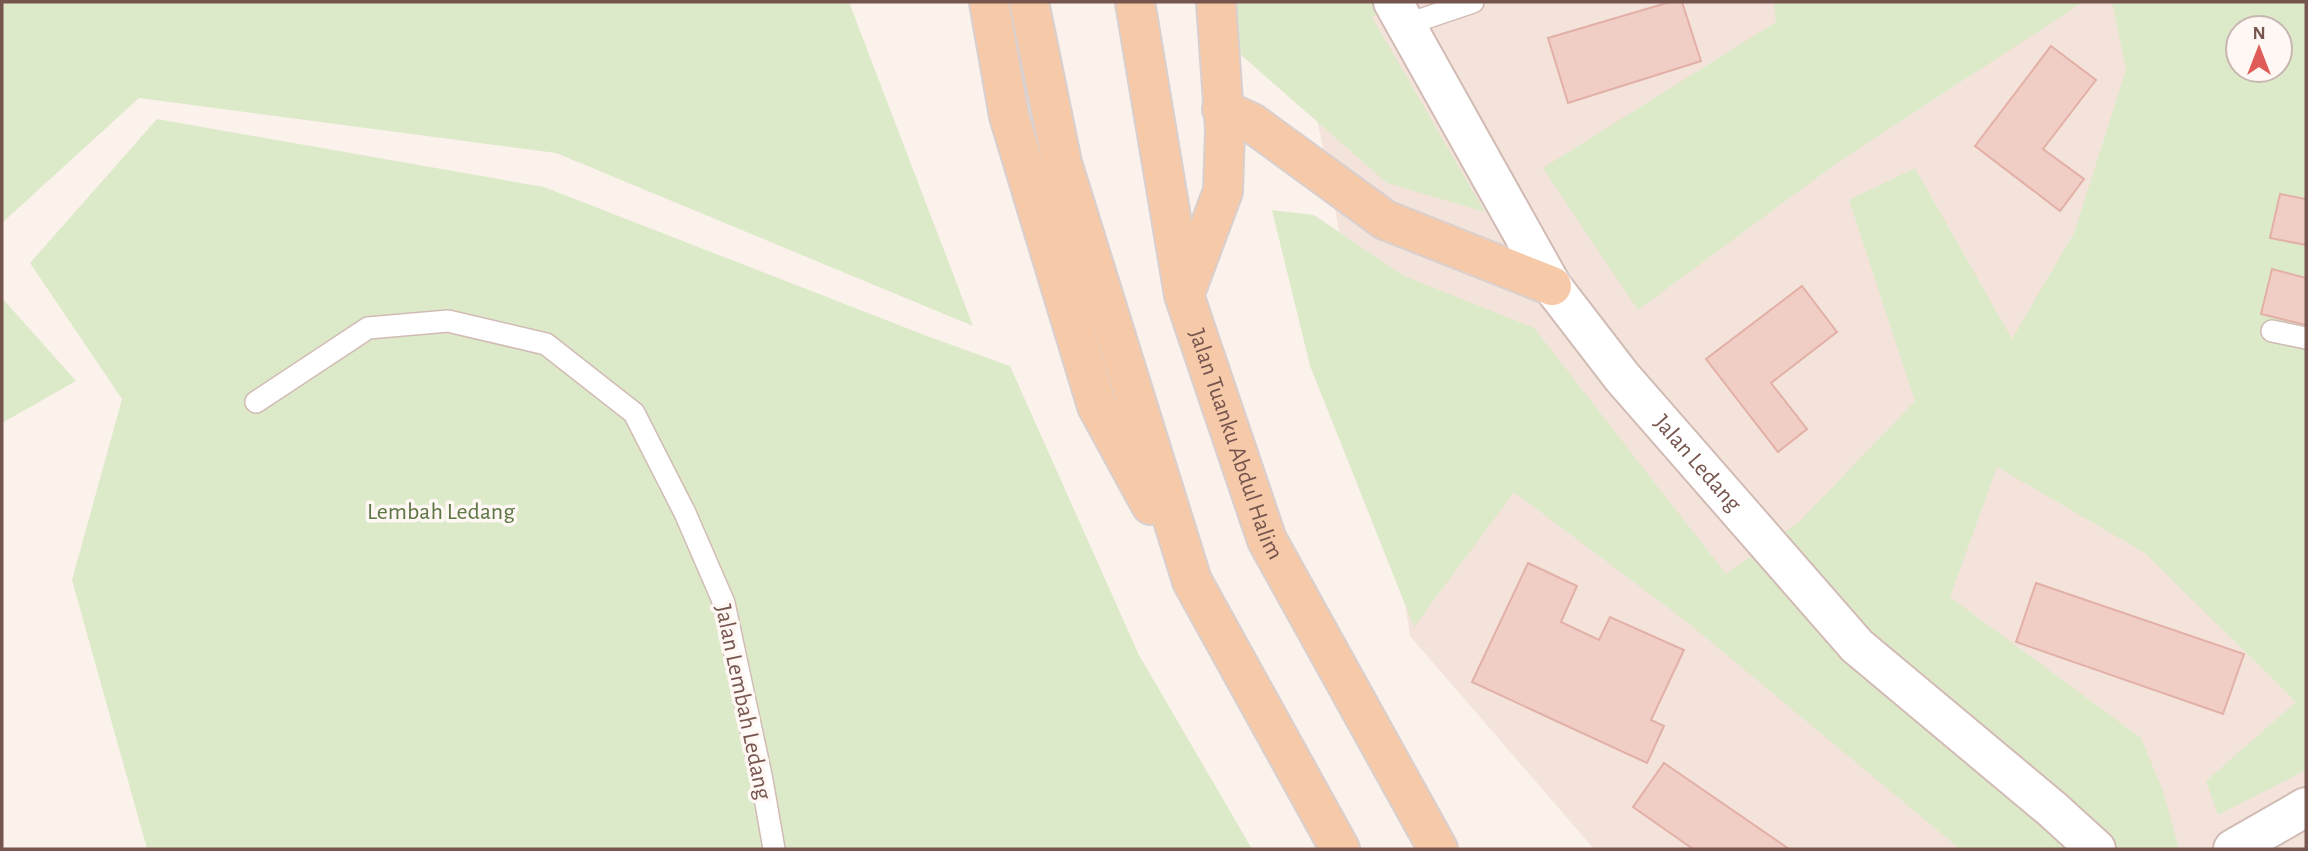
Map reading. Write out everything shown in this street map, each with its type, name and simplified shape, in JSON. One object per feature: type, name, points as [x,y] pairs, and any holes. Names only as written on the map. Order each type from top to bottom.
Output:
[{"type":"main road","points":[[989,2],[1009,116],[1097,406],[1340,849]]},
{"type":"main road","points":[[1029,2],[1062,163],[1192,581]]},
{"type":"main road","name":"Jalan Tuanku Abdul Halim","points":[[1135,2],[1184,295],[1267,540],[1438,849]]},
{"type":"main road","points":[[1184,295],[1223,191],[1225,130],[1216,2]]},
{"type":"main road","points":[[1222,109],[1252,123],[1385,220],[1552,286]]},
{"type":"street","name":"Jalan Ledang","points":[[1399,13],[1552,286],[1622,377],[1857,646],[2096,849]]},
{"type":"street","points":[[2233,849],[2306,807]]},
{"type":"lane","points":[[1399,13],[1473,2]]},
{"type":"lane","name":"Jalan Lembah Ledang","points":[[256,402],[368,328],[448,321],[546,344],[634,414],[685,513],[724,603],[774,849]]},
{"type":"lane","points":[[2272,331],[2306,338]]},
{"type":"shaded area","points":[[1298,2],[2306,2],[2306,849],[1594,849],[1410,636],[1383,453],[1299,27]]},
{"type":"green space","points":[[2,2],[849,2],[973,326],[556,153],[139,98],[2,223]]},
{"type":"green space","points":[[1230,2],[1407,2],[1372,17],[1485,212],[1387,183],[1233,48]]},
{"type":"green space","points":[[1774,2],[2083,2],[1837,163],[1638,310],[1543,168],[1776,22]]},
{"type":"green space","points":[[2112,2],[2306,2],[2306,770],[2218,815],[2206,781],[2296,702],[2145,553],[1997,467],[1950,597],[2141,738],[2163,791],[2179,849],[1960,849],[1687,622],[1514,492],[1414,627],[1310,366],[1272,210],[1314,215],[1404,276],[1534,328],[1726,574],[1799,522],[1915,401],[1849,200],[1915,168],[2012,339],[2074,233],[2126,70]]},
{"type":"green space","name":"Lembah Ledang","points":[[157,119],[544,187],[1010,366],[1139,655],[1252,849],[147,849],[72,580],[122,399],[30,263]]},
{"type":"green space","points":[[2,298],[76,381],[2,423]]},
{"type":"building","points":[[1670,2],[1682,2],[1701,61],[1568,103],[1548,38]]},
{"type":"building","points":[[2051,46],[2096,80],[2043,149],[2084,179],[2060,211],[1975,146]]},
{"type":"building","points":[[2280,194],[2306,199],[2306,245],[2270,238]]},
{"type":"building","points":[[2272,269],[2306,278],[2306,325],[2261,314]]},
{"type":"building","points":[[1802,286],[1837,332],[1771,383],[1807,429],[1778,452],[1706,359]]},
{"type":"building","points":[[1528,563],[1577,586],[1561,622],[1599,640],[1610,617],[1684,650],[1651,720],[1664,726],[1647,763],[1472,682]]},
{"type":"building","points":[[2036,583],[2244,654],[2223,714],[2016,642]]},
{"type":"building","points":[[1664,763],[1789,849],[1693,849],[1633,807]]}]
